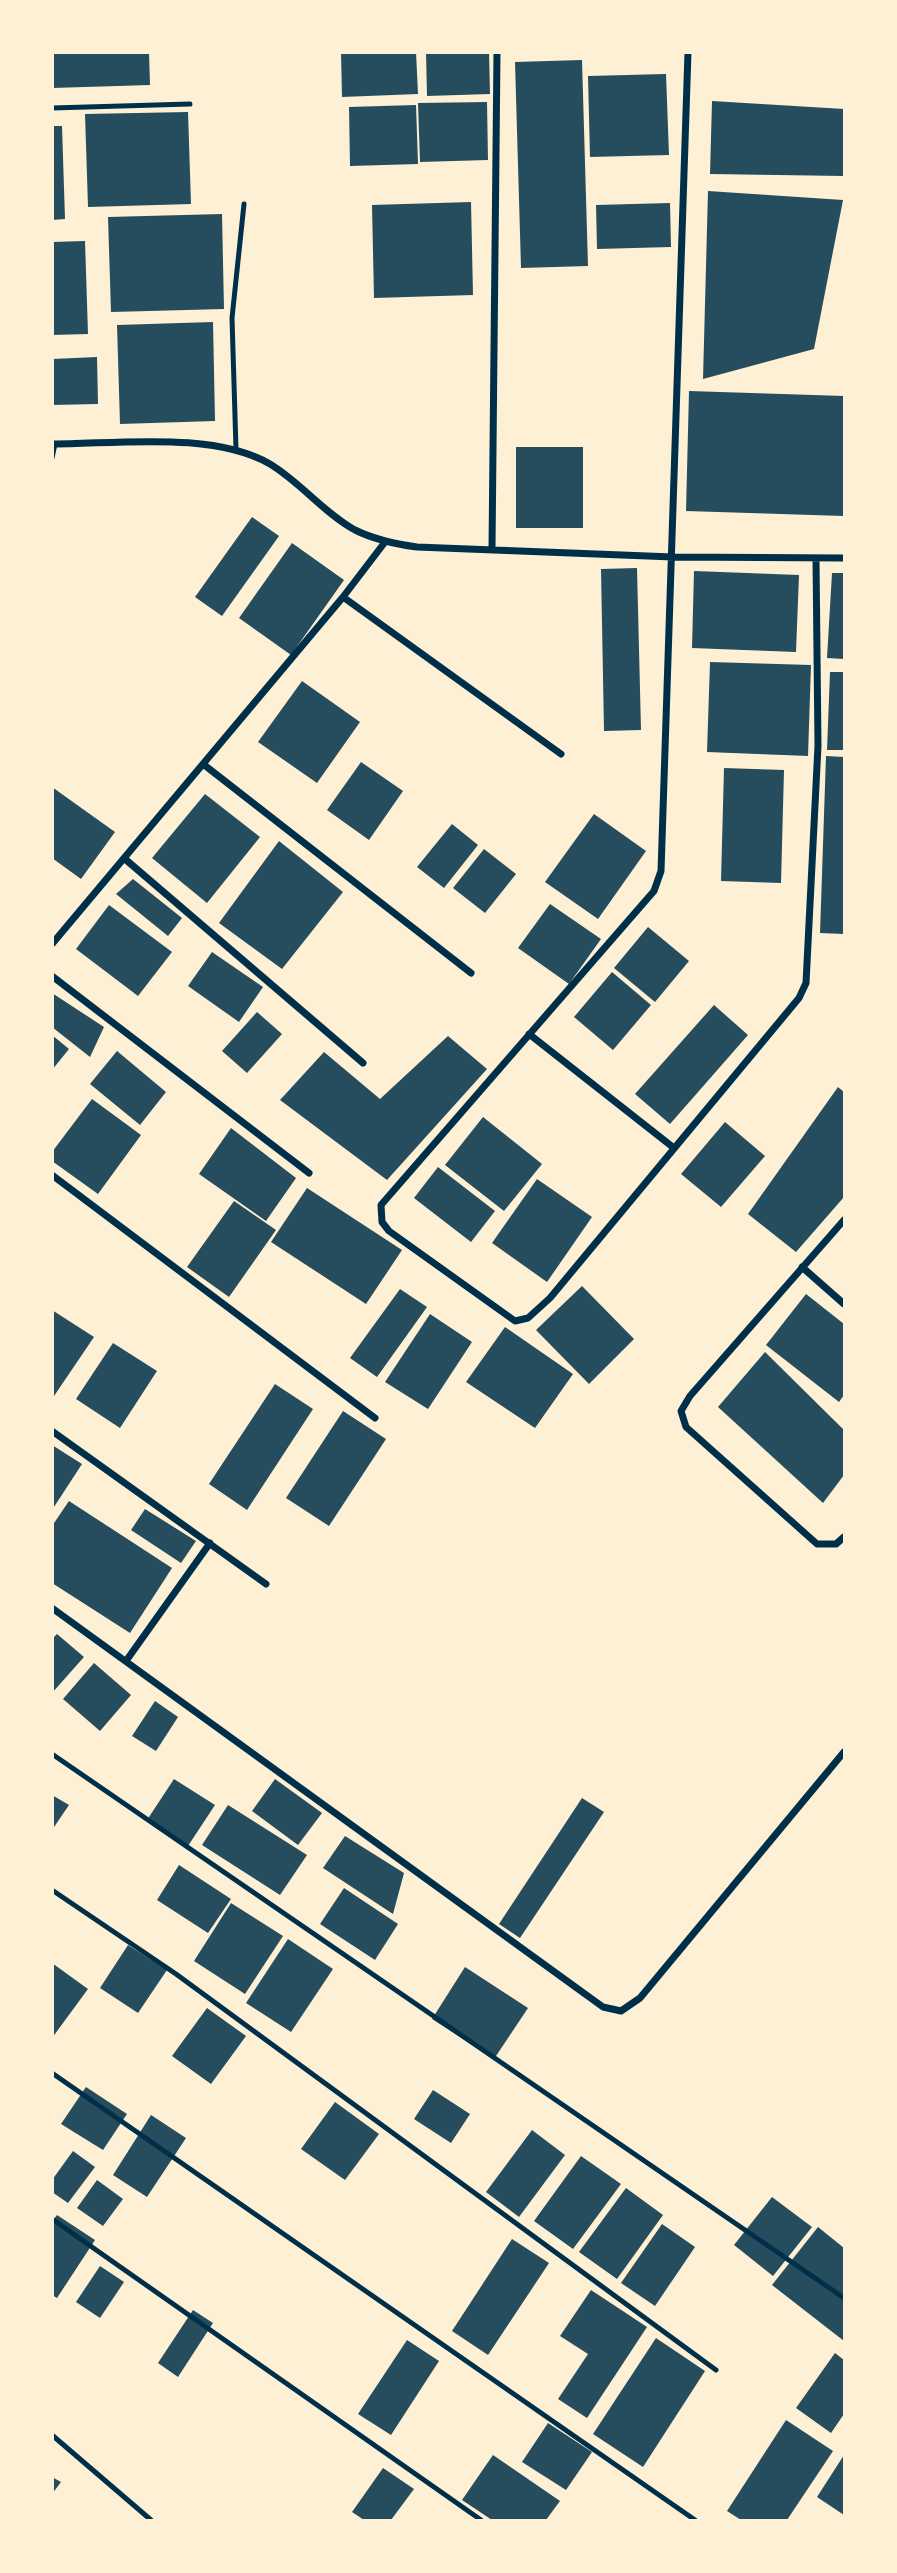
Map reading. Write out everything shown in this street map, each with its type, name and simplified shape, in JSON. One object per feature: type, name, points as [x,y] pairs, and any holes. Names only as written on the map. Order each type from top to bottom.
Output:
[{"type":"street","points":[[492,548],[497,52]]},
{"type":"street","points":[[688,52],[661,871],[654,891],[381,1205],[382,1222],[389,1231],[515,1321],[528,1318],[550,1298],[799,998],[806,983],[818,746],[816,559]]},
{"type":"street","points":[[54,444],[189,444],[236,449],[270,464],[354,529],[384,542],[417,547],[673,557],[845,558]]},
{"type":"street","points":[[52,944],[343,597],[384,542]]},
{"type":"street","points":[[343,597],[561,754]]},
{"type":"street","points":[[203,764],[471,973]]},
{"type":"street","points":[[125,859],[363,1063]]},
{"type":"street","points":[[52,976],[309,1174]]},
{"type":"street","points":[[529,1034],[674,1148]]},
{"type":"street","points":[[52,1175],[375,1418]]},
{"type":"street","points":[[845,1220],[690,1396],[681,1411],[686,1427],[817,1544],[836,1544],[845,1538]]},
{"type":"street","points":[[803,1267],[845,1304]]},
{"type":"street","points":[[52,1431],[266,1584]]},
{"type":"street","points":[[126,1661],[209,1543]]},
{"type":"street","points":[[52,1608],[603,2007],[621,2011],[640,1998],[845,1752]]},
{"type":"lane","points":[[52,108],[190,104]]},
{"type":"lane","points":[[236,449],[232,318],[244,205]]},
{"type":"lane","points":[[52,458],[54,444]]},
{"type":"lane","points":[[52,1754],[845,2298]]},
{"type":"lane","points":[[52,1890],[176,1974],[716,2370]]},
{"type":"lane","points":[[52,2073],[695,2521]]},
{"type":"lane","points":[[52,2219],[481,2521]]},
{"type":"lane","points":[[52,2435],[151,2521]]},
{"type":"building","points":[[52,52],[149,52],[150,85],[52,88]]},
{"type":"building","points":[[341,52],[416,52],[418,94],[342,97]]},
{"type":"building","points":[[426,52],[489,52],[490,94],[427,96]]},
{"type":"building","points":[[582,60],[588,266],[521,268],[515,62]]},
{"type":"building","points":[[666,74],[669,155],[590,157],[588,76]]},
{"type":"building","points":[[712,101],[844,109],[844,176],[710,174]]},
{"type":"building","points":[[487,102],[488,160],[420,162],[418,103]]},
{"type":"building","points":[[416,105],[418,164],[350,166],[349,107]]},
{"type":"building","points":[[188,112],[191,204],[88,207],[85,114]]},
{"type":"building","points":[[52,126],[62,126],[65,219],[52,220]]},
{"type":"building","points":[[708,191],[843,200],[814,349],[703,379]]},
{"type":"building","points":[[471,202],[473,295],[374,298],[372,205]]},
{"type":"building","points":[[670,203],[671,247],[597,249],[596,205]]},
{"type":"building","points":[[222,214],[224,309],[111,312],[108,217]]},
{"type":"building","points":[[85,241],[88,334],[52,335],[52,242]]},
{"type":"building","points":[[213,322],[215,421],[120,424],[117,325]]},
{"type":"building","points":[[97,357],[98,404],[52,405],[52,359]]},
{"type":"building","points":[[689,391],[844,396],[844,516],[686,511]]},
{"type":"building","points":[[516,447],[583,447],[583,528],[516,528]]},
{"type":"building","points":[[252,517],[279,536],[222,616],[195,597]]},
{"type":"building","points":[[292,543],[344,580],[291,655],[239,618]]},
{"type":"building","points":[[637,568],[641,730],[604,731],[601,569]]},
{"type":"building","points":[[694,571],[799,575],[796,652],[692,648]]},
{"type":"building","points":[[832,573],[844,573],[844,659],[827,658]]},
{"type":"building","points":[[710,662],[811,665],[808,756],[707,752]]},
{"type":"building","points":[[830,672],[844,672],[844,750],[827,750]]},
{"type":"building","points":[[302,681],[360,722],[317,783],[258,742]]},
{"type":"building","points":[[826,756],[844,757],[844,934],[820,933]]},
{"type":"building","points":[[361,762],[403,791],[369,840],[327,810]]},
{"type":"building","points":[[724,768],[784,770],[781,883],[721,881]]},
{"type":"building","points":[[52,787],[115,832],[81,879],[52,858]]},
{"type":"building","points":[[205,794],[260,837],[207,903],[152,858]]},
{"type":"building","points":[[594,814],[646,851],[598,919],[545,882]]},
{"type":"building","points":[[452,824],[478,845],[444,888],[417,867]]},
{"type":"building","points":[[279,841],[343,892],[282,969],[219,923]]},
{"type":"building","points":[[484,849],[516,874],[485,913],[453,888]]},
{"type":"building","points":[[133,879],[182,918],[168,936],[116,894]]},
{"type":"building","points":[[550,904],[601,939],[569,984],[518,948]]},
{"type":"building","points":[[109,905],[172,952],[138,996],[76,949]]},
{"type":"building","points":[[648,927],[689,961],[655,1002],[614,968]]},
{"type":"building","points":[[212,952],[263,987],[239,1022],[188,986]]},
{"type":"building","points":[[612,972],[651,1005],[613,1050],[574,1017]]},
{"type":"building","points":[[52,993],[104,1027],[90,1057],[52,1027]]},
{"type":"building","points":[[714,1005],[748,1035],[670,1124],[635,1094]]},
{"type":"building","points":[[257,1012],[282,1034],[247,1073],[222,1051]]},
{"type":"building","points":[[52,1035],[69,1049],[52,1070]]},
{"type":"building","points":[[448,1036],[487,1069],[387,1180],[280,1100],[324,1052],[380,1099]]},
{"type":"building","points":[[117,1051],[166,1092],[140,1125],[90,1084]]},
{"type":"building","points":[[838,1087],[844,1092],[844,1197],[796,1252],[748,1214]]},
{"type":"building","points":[[92,1099],[141,1135],[98,1194],[52,1161],[52,1152]]},
{"type":"building","points":[[483,1117],[542,1164],[504,1211],[445,1165]]},
{"type":"building","points":[[725,1122],[765,1156],[721,1207],[681,1174]]},
{"type":"building","points":[[231,1128],[296,1178],[266,1221],[199,1174]]},
{"type":"building","points":[[438,1167],[495,1211],[471,1242],[414,1198]]},
{"type":"building","points":[[537,1179],[592,1217],[547,1282],[492,1243]]},
{"type":"building","points":[[307,1188],[402,1250],[366,1304],[271,1242]]},
{"type":"building","points":[[234,1201],[276,1230],[229,1297],[187,1267]]},
{"type":"building","points":[[582,1286],[634,1339],[589,1384],[536,1330]]},
{"type":"building","points":[[400,1289],[427,1307],[377,1377],[350,1358]]},
{"type":"building","points":[[806,1294],[844,1324],[844,1395],[839,1402],[766,1345]]},
{"type":"building","points":[[52,1310],[94,1337],[52,1399]]},
{"type":"building","points":[[430,1314],[472,1342],[428,1409],[385,1382]]},
{"type":"building","points":[[505,1327],[573,1374],[535,1428],[466,1382]]},
{"type":"building","points":[[113,1343],[157,1371],[120,1428],[76,1399]]},
{"type":"building","points":[[765,1352],[844,1430],[844,1475],[823,1503],[718,1407]]},
{"type":"building","points":[[275,1384],[313,1409],[247,1510],[209,1484]]},
{"type":"building","points":[[343,1411],[386,1439],[329,1526],[286,1498]]},
{"type":"building","points":[[52,1445],[82,1464],[52,1510]]},
{"type":"building","points":[[69,1501],[172,1568],[130,1633],[52,1583],[52,1526]]},
{"type":"building","points":[[145,1509],[196,1541],[181,1563],[131,1530]]},
{"type":"building","points":[[57,1634],[84,1657],[52,1693],[52,1639]]},
{"type":"building","points":[[94,1663],[131,1695],[100,1731],[63,1699]]},
{"type":"building","points":[[155,1701],[178,1717],[156,1751],[132,1736]]},
{"type":"building","points":[[174,1779],[215,1805],[188,1846],[147,1820]]},
{"type":"building","points":[[275,1779],[322,1813],[298,1845],[252,1811]]},
{"type":"building","points":[[52,1795],[69,1805],[52,1830]]},
{"type":"building","points":[[582,1798],[604,1812],[520,1938],[499,1924]]},
{"type":"building","points":[[228,1805],[307,1855],[280,1895],[202,1845]]},
{"type":"building","points":[[345,1836],[404,1873],[393,1914],[323,1868]]},
{"type":"building","points":[[179,1865],[231,1899],[208,1933],[157,1900]]},
{"type":"building","points":[[344,1888],[398,1924],[375,1960],[320,1924]]},
{"type":"building","points":[[231,1903],[283,1936],[245,1994],[194,1961]]},
{"type":"building","points":[[288,1939],[333,1969],[291,2032],[246,2003]]},
{"type":"building","points":[[128,1945],[167,1970],[138,2013],[100,1988]]},
{"type":"building","points":[[52,1963],[88,1989],[52,2038]]},
{"type":"building","points":[[465,1967],[528,2008],[494,2059],[432,2019]]},
{"type":"building","points":[[207,2008],[246,2036],[211,2084],[172,2056]]},
{"type":"building","points":[[86,2087],[127,2114],[103,2150],[61,2124]]},
{"type":"building","points":[[433,2090],[470,2114],[451,2143],[414,2119]]},
{"type":"building","points":[[335,2102],[379,2134],[345,2180],[301,2149]]},
{"type":"building","points":[[151,2115],[186,2138],[147,2197],[113,2175]]},
{"type":"building","points":[[532,2130],[565,2155],[519,2217],[486,2192]]},
{"type":"building","points":[[73,2151],[95,2167],[68,2203],[52,2192],[52,2180]]},
{"type":"building","points":[[581,2156],[621,2184],[573,2249],[534,2221]]},
{"type":"building","points":[[97,2180],[123,2199],[103,2226],[77,2208]]},
{"type":"building","points":[[626,2188],[663,2215],[617,2279],[579,2252]]},
{"type":"building","points":[[772,2197],[812,2227],[773,2276],[734,2245]]},
{"type":"building","points":[[57,2215],[95,2240],[57,2298],[52,2295],[52,2222]]},
{"type":"building","points":[[662,2224],[695,2247],[655,2306],[621,2283]]},
{"type":"building","points":[[818,2227],[844,2248],[844,2341],[772,2285]]},
{"type":"building","points":[[512,2239],[549,2263],[488,2355],[452,2331]]},
{"type":"building","points":[[100,2266],[124,2282],[100,2318],[76,2302]]},
{"type":"building","points":[[591,2290],[647,2327],[587,2418],[558,2399],[588,2354],[560,2336]]},
{"type":"building","points":[[193,2310],[213,2323],[178,2377],[158,2363]]},
{"type":"building","points":[[656,2338],[705,2371],[643,2467],[593,2434]]},
{"type":"building","points":[[407,2340],[439,2361],[391,2435],[358,2414]]},
{"type":"building","points":[[835,2353],[844,2360],[844,2414],[831,2433],[796,2408]]},
{"type":"building","points":[[786,2420],[833,2451],[787,2520],[741,2520],[727,2511]]},
{"type":"building","points":[[548,2423],[592,2452],[566,2490],[522,2462]]},
{"type":"building","points":[[493,2455],[560,2501],[546,2520],[492,2520],[462,2500]]},
{"type":"building","points":[[844,2455],[844,2515],[817,2497]]},
{"type":"building","points":[[383,2468],[414,2489],[391,2520],[364,2520],[352,2512]]},
{"type":"building","points":[[52,2477],[61,2482],[52,2494]]}]
